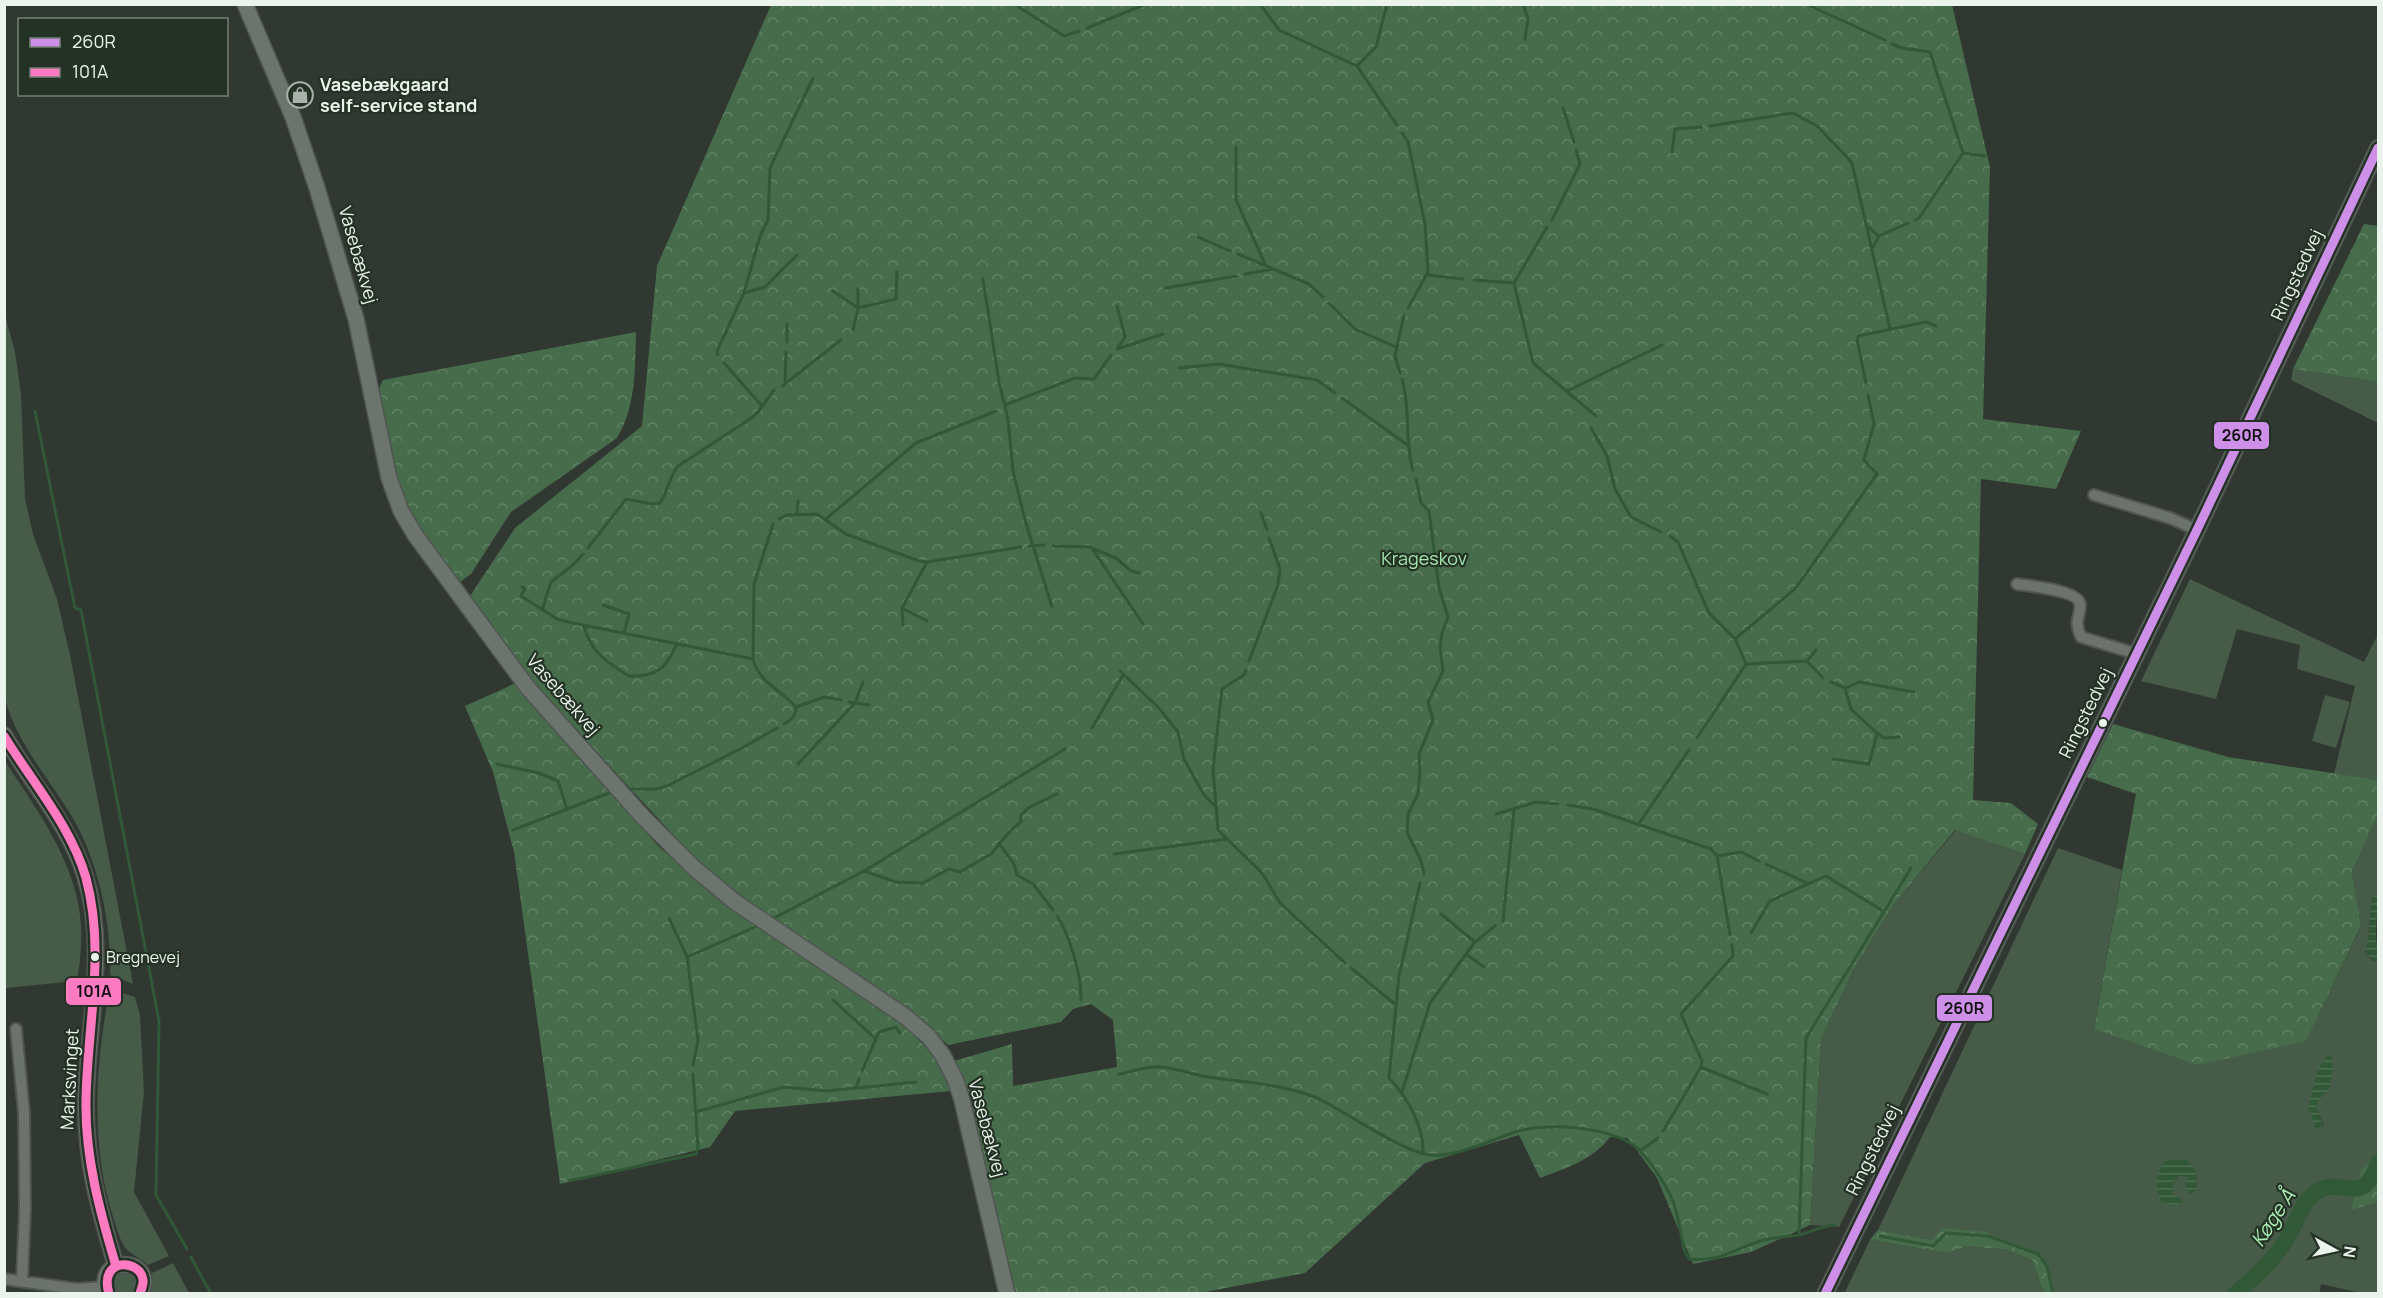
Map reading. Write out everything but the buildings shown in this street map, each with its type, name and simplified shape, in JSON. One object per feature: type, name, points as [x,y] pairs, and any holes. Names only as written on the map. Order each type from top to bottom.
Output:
[{"type":"street","name":"Vasebækvej","points":[[245,4],[293,117],[317,188],[356,319],[389,478],[400,511],[455,591],[528,688],[644,817],[693,867],[735,902],[906,1017],[927,1036],[942,1054],[962,1100],[1007,1293]]},
{"type":"street","name":"Ringstedvej","points":[[1825,1293],[2197,530],[2379,148]]},
{"type":"street","points":[[2094,495],[2170,518],[2197,530]]},
{"type":"street","points":[[2017,584],[2064,592],[2076,598],[2080,604],[2076,624],[2081,637],[2137,654]]},
{"type":"street","name":"Marksvinget","points":[[4,735],[70,837],[85,876],[92,907],[96,944],[86,1100],[87,1140],[96,1198],[116,1266]]},
{"type":"street","points":[[16,1029],[24,1113],[25,1209],[22,1281]]},
{"type":"street","points":[[4,1279],[77,1291],[107,1290],[108,1272],[116,1266],[127,1264],[137,1269],[143,1279],[140,1293]]},
{"type":"shaded area","points":[[4,311],[15,352],[21,394],[25,499],[33,534],[57,599],[70,655],[133,984],[110,975],[105,911],[95,868],[68,810],[16,729],[5,699]]},
{"type":"shaded area","points":[[2293,369],[2378,382],[2378,423],[2291,380]]},
{"type":"shaded area","points":[[2190,579],[2364,662],[2378,634],[2378,780],[2334,774],[2355,686],[2297,669],[2300,645],[2237,629],[2216,699],[2141,681]]},
{"type":"shaded area","points":[[2325,695],[2350,702],[2336,748],[2312,741]]},
{"type":"shaded area","points":[[4,760],[54,838],[72,881],[81,926],[77,981],[5,988]]},
{"type":"shaded area","points":[[2378,815],[2378,894],[2373,897],[2371,904],[2369,939],[2365,953],[2373,961],[2378,960],[2378,1159],[2373,1159],[2351,1209],[2378,1202],[2378,1293],[2361,1293],[2321,1284],[2319,1294],[2053,1293],[2047,1266],[2038,1254],[1988,1236],[1932,1240],[1878,1230],[2058,848],[2122,870],[2094,1029],[2306,1040],[2361,927],[2352,871]],"holes":[[[2333,1067],[2315,1107],[2324,1125],[2317,1128],[2308,1108]],[[2166,1161],[2196,1171],[2197,1189],[2190,1194],[2188,1177],[2180,1175],[2173,1183],[2173,1196]]]},
{"type":"shaded area","points":[[1956,830],[2025,854],[1839,1227],[1810,1225],[1821,1040],[1854,968],[1894,904]]},
{"type":"shaded area","points":[[2378,894],[2376,932],[2378,960],[2374,961],[2365,953],[2369,939],[2371,904],[2373,897]]},
{"type":"shaded area","points":[[110,989],[135,997],[140,1015],[144,1091],[134,1192],[169,1256],[148,1265],[128,1251],[121,1240],[106,1192],[101,1164],[98,1135],[98,1076]]},
{"type":"shaded area","points":[[2330,1052],[2333,1067],[2329,1091],[2319,1099],[2316,1106],[2324,1126],[2316,1128],[2308,1108],[2318,1070]]},
{"type":"shaded area","points":[[2186,1159],[2196,1171],[2197,1189],[2190,1194],[2185,1188],[2188,1177],[2180,1175],[2173,1183],[2173,1196],[2181,1198],[2182,1203],[2173,1206],[2161,1201],[2157,1185],[2162,1166],[2165,1161]]},
{"type":"shaded area","points":[[1870,1240],[1947,1253],[1968,1246],[2007,1250],[2032,1260],[2044,1293],[1844,1294]]},
{"type":"shaded area","points":[[173,1263],[189,1293],[151,1293],[152,1273]]},
{"type":"shaded area","points":[[121,1272],[129,1272],[136,1279],[136,1287],[129,1294],[121,1294],[114,1287],[114,1279]]},
{"type":"green space","name":"Krageskov","points":[[771,5],[1952,5],[1990,167],[1983,419],[2081,431],[2056,489],[1981,479],[1973,800],[2011,803],[2038,824],[2025,854],[1955,830],[1894,904],[1854,968],[1821,1040],[1810,1225],[1751,1252],[1693,1264],[1657,1178],[1628,1138],[1610,1137],[1596,1152],[1569,1167],[1540,1178],[1519,1135],[1425,1163],[1305,1273],[1200,1293],[1016,1293],[968,1096],[954,1061],[1012,1044],[1013,1086],[1117,1067],[1113,1020],[1091,1004],[1073,1009],[1061,1022],[948,1045],[927,1025],[882,993],[736,895],[691,854],[529,679],[468,599],[515,528],[642,426],[657,266]]},
{"type":"green space","points":[[2364,224],[2378,226],[2378,382],[2293,369]]},
{"type":"green space","points":[[636,332],[635,373],[631,400],[617,438],[511,512],[471,574],[460,582],[413,519],[394,473],[378,391],[383,380]]},
{"type":"green space","points":[[516,683],[659,847],[727,904],[902,1022],[934,1056],[951,1091],[735,1111],[710,1147],[560,1184],[514,852],[493,772],[465,706]]},
{"type":"green space","points":[[2113,724],[2228,757],[2378,780],[2378,815],[2352,871],[2361,926],[2306,1041],[2198,1065],[2094,1029],[2136,794],[2087,777]]},
{"type":"green space","points":[[2373,1159],[2378,1159],[2378,1202],[2351,1210],[2361,1170]]},
{"type":"green space","points":[[1943,1228],[1988,1232],[1989,1236],[2038,1254],[2047,1266],[2053,1293],[2044,1293],[2032,1260],[2007,1250],[1968,1246],[1947,1253],[1870,1240],[1878,1230],[1932,1240]]},
{"type":"waterway","points":[[1014,4],[1064,36],[1079,31]]},
{"type":"waterway","points":[[1087,28],[1146,4]]},
{"type":"waterway","points":[[1260,4],[1279,30],[1357,66],[1397,125]]},
{"type":"waterway","points":[[1357,66],[1376,47],[1387,4]]},
{"type":"waterway","points":[[1523,4],[1528,19],[1525,39]]},
{"type":"waterway","points":[[1806,4],[1885,40]]},
{"type":"waterway","points":[[1892,44],[1902,48],[1930,52],[1963,153]]},
{"type":"waterway","points":[[718,355],[717,351],[744,293],[760,236],[768,220],[770,168],[813,78]]},
{"type":"waterway","points":[[1563,108],[1574,142]]},
{"type":"waterway","points":[[1710,126],[1793,113],[1817,126],[1848,158],[1852,163],[1890,329]]},
{"type":"waterway","points":[[1672,152],[1675,129],[1701,127]]},
{"type":"waterway","points":[[1402,133],[1408,142],[1425,224],[1428,272],[1408,308]]},
{"type":"waterway","points":[[1236,147],[1236,200],[1266,266]]},
{"type":"waterway","points":[[1552,220],[1580,164],[1576,150]]},
{"type":"waterway","points":[[1915,220],[1919,218],[1963,153],[1985,156]]},
{"type":"waterway","points":[[1879,236],[1908,223]]},
{"type":"waterway","points":[[1547,227],[1514,283],[1533,363],[1596,416]]},
{"type":"waterway","points":[[1868,227],[1879,236],[1872,249]]},
{"type":"waterway","points":[[1198,237],[1230,251]]},
{"type":"waterway","points":[[1238,254],[1309,284],[1323,297]]},
{"type":"waterway","points":[[744,293],[765,287],[797,255]]},
{"type":"waterway","points":[[1245,274],[1273,269]]},
{"type":"waterway","points":[[833,291],[858,308],[896,299],[897,272]]},
{"type":"waterway","points":[[1428,275],[1463,279]]},
{"type":"waterway","points":[[1165,288],[1236,276]]},
{"type":"waterway","points":[[983,279],[999,382],[1008,419],[1013,471],[1025,520],[1052,607]]},
{"type":"waterway","points":[[1474,280],[1514,283]]},
{"type":"waterway","points":[[853,330],[858,308],[858,289]]},
{"type":"waterway","points":[[1329,303],[1355,329],[1396,347]]},
{"type":"waterway","points":[[1117,306],[1125,337],[1117,349]]},
{"type":"waterway","points":[[1400,373],[1395,356],[1404,315]]},
{"type":"waterway","points":[[1866,383],[1858,336],[1926,322],[1936,326]]},
{"type":"waterway","points":[[787,324],[787,342]]},
{"type":"waterway","points":[[1117,349],[1163,334]]},
{"type":"waterway","points":[[782,386],[841,340]]},
{"type":"waterway","points":[[1567,391],[1662,345]]},
{"type":"waterway","points":[[785,383],[786,352]]},
{"type":"waterway","points":[[1005,405],[1075,378],[1094,379],[1111,355]]},
{"type":"waterway","points":[[724,363],[762,406]]},
{"type":"waterway","points":[[1179,368],[1219,364],[1317,380],[1335,393]]},
{"type":"waterway","points":[[1402,379],[1413,470]]},
{"type":"waterway","points":[[588,548],[626,499],[652,504],[660,503],[678,466],[750,419],[774,390]]},
{"type":"waterway","points":[[1735,639],[1795,589],[1877,474],[1864,460],[1874,424],[1868,395]]},
{"type":"waterway","points":[[1342,398],[1409,446]]},
{"type":"waterway","points":[[35,411],[75,608],[81,610],[159,1021],[156,1195],[187,1249]]},
{"type":"waterway","points":[[826,519],[916,443],[996,411]]},
{"type":"waterway","points":[[1591,428],[1607,456],[1615,489],[1631,517],[1661,532]]},
{"type":"waterway","points":[[1416,479],[1421,503],[1429,511],[1439,588],[1448,617],[1440,647],[1443,671],[1428,702],[1433,720],[1419,754],[1418,794],[1408,814],[1407,832],[1421,861],[1424,874]]},
{"type":"waterway","points":[[797,514],[798,501]]},
{"type":"waterway","points":[[1261,513],[1267,530]]},
{"type":"waterway","points":[[779,519],[787,515],[817,514],[846,534],[927,562],[1021,547]]},
{"type":"waterway","points":[[773,524],[754,584],[753,659],[765,680],[796,707],[793,717],[784,724]]},
{"type":"waterway","points":[[1670,536],[1678,542],[1709,613],[1735,639],[1746,664]]},
{"type":"waterway","points":[[1249,661],[1278,585],[1280,569],[1269,538]]},
{"type":"waterway","points":[[1029,546],[1044,545]]},
{"type":"waterway","points":[[1053,546],[1091,547],[1143,624]]},
{"type":"waterway","points":[[1094,549],[1116,558],[1131,571],[1139,573]]},
{"type":"waterway","points":[[542,610],[551,582],[583,554]]},
{"type":"waterway","points":[[903,625],[902,608],[927,562]]},
{"type":"waterway","points":[[522,587],[525,589],[521,596],[557,619],[753,659]]},
{"type":"waterway","points":[[603,605],[629,614],[624,633]]},
{"type":"waterway","points":[[902,608],[927,621]]},
{"type":"waterway","points":[[584,626],[595,650],[606,661],[629,676],[647,675],[660,669],[669,659],[677,643]]},
{"type":"waterway","points":[[1807,661],[1816,650]]},
{"type":"waterway","points":[[1746,664],[1807,661],[1823,678]]},
{"type":"waterway","points":[[1697,738],[1746,664]]},
{"type":"waterway","points":[[1246,670],[1244,675],[1222,689],[1213,769],[1218,830],[1262,873],[1280,903],[1345,963]]},
{"type":"waterway","points":[[1120,671],[1159,708],[1178,732],[1184,759],[1204,795],[1217,808]]},
{"type":"waterway","points":[[1092,728],[1123,675]]},
{"type":"waterway","points":[[798,764],[855,703],[863,682]]},
{"type":"waterway","points":[[1831,682],[1845,688],[1851,709],[1877,733],[1884,738],[1899,737]]},
{"type":"waterway","points":[[1846,688],[1859,682],[1914,692]]},
{"type":"waterway","points":[[796,707],[824,697],[841,700]]},
{"type":"waterway","points":[[849,702],[869,705]]},
{"type":"waterway","points":[[632,789],[656,789],[667,786],[777,728]]},
{"type":"waterway","points":[[1833,759],[1869,764],[1877,734]]},
{"type":"waterway","points":[[774,918],[864,871],[1065,749]]},
{"type":"waterway","points":[[1638,825],[1689,750]]},
{"type":"waterway","points":[[497,764],[539,773],[558,781],[567,809]]},
{"type":"waterway","points":[[513,830],[609,793]]},
{"type":"waterway","points":[[864,871],[896,882],[923,883],[949,869],[960,872],[991,854],[1011,830],[1021,822],[1021,815],[1028,808],[1057,794]]},
{"type":"waterway","points":[[1496,814],[1536,802],[1558,804]]},
{"type":"waterway","points":[[1568,805],[1593,809],[1711,849],[1717,856],[1730,935]]},
{"type":"waterway","points":[[1503,921],[1514,810]]},
{"type":"waterway","points":[[1114,854],[1227,839]]},
{"type":"waterway","points":[[999,843],[1014,864],[1017,875],[1033,884],[1053,910]]},
{"type":"waterway","points":[[1717,856],[1741,852],[1759,861]]},
{"type":"waterway","points":[[1766,864],[1807,883]]},
{"type":"waterway","points":[[1799,1234],[1806,1038],[1911,868]]},
{"type":"waterway","points":[[1751,933],[1770,901],[1826,876],[1883,911]]},
{"type":"waterway","points":[[1420,883],[1399,976],[1389,1078],[1413,1112],[1421,1133],[1423,1153]]},
{"type":"waterway","points":[[1441,914],[1475,942]]},
{"type":"waterway","points":[[1057,916],[1074,957],[1080,980],[1081,1000]]},
{"type":"waterway","points":[[669,918],[687,957],[698,1040],[693,1065]]},
{"type":"waterway","points":[[687,957],[757,926]]},
{"type":"waterway","points":[[1402,1092],[1430,1003],[1475,942],[1495,926]]},
{"type":"waterway","points":[[1663,1131],[1701,1067],[1702,1061],[1681,1014],[1733,956],[1732,945]]},
{"type":"waterway","points":[[1466,954],[1484,967]]},
{"type":"waterway","points":[[1351,968],[1396,1005]]},
{"type":"waterway","points":[[833,1000],[876,1039]]},
{"type":"waterway","points":[[862,1071],[879,1032],[896,1027],[900,1033]]},
{"type":"waterway","points":[[1119,1074],[1149,1067],[1165,1068],[1296,1091],[1323,1101],[1405,1147],[1429,1155],[1449,1154],[1512,1133],[1540,1128],[1573,1128],[1605,1133],[1632,1144],[1655,1169],[1674,1204],[1685,1252],[1689,1259],[1709,1259],[1762,1240],[1799,1235],[1835,1225]]},
{"type":"waterway","points":[[1701,1067],[1767,1094]]},
{"type":"waterway","points":[[569,1181],[696,1154],[698,1148],[693,1074]]},
{"type":"waterway","points":[[856,1088],[859,1079]]},
{"type":"waterway","points":[[696,1112],[784,1087],[827,1091],[916,1082]]},
{"type":"waterway","points":[[1640,1151],[1658,1138]]},
{"type":"waterway","name":"Køge Å","points":[[2235,1294],[2275,1255],[2310,1197],[2324,1188],[2358,1188],[2365,1185],[2372,1177],[2378,1163]]},
{"type":"waterway","points":[[1880,1236],[1933,1246],[1946,1233],[1988,1236],[2038,1254],[2047,1266],[2053,1294]]},
{"type":"waterway","points":[[191,1257],[211,1294]]},
{"type":"transit line","name":"260R","points":[[1825,1294],[2197,530],[2378,148]]},
{"type":"transit line","name":"101A","points":[[4,736],[71,840],[86,878],[92,906],[95,961],[86,1122],[95,1185],[116,1266]]},
{"type":"transit line","name":"101A","points":[[109,1294],[107,1282],[109,1273],[114,1267],[121,1265],[128,1265],[141,1273],[143,1282],[140,1294]]},
{"type":"place","name":"Vasebækgaard self-service stand","points":[[300,95]]},
{"type":"place","name":"Bregnevej","points":[[95,957]]}]
